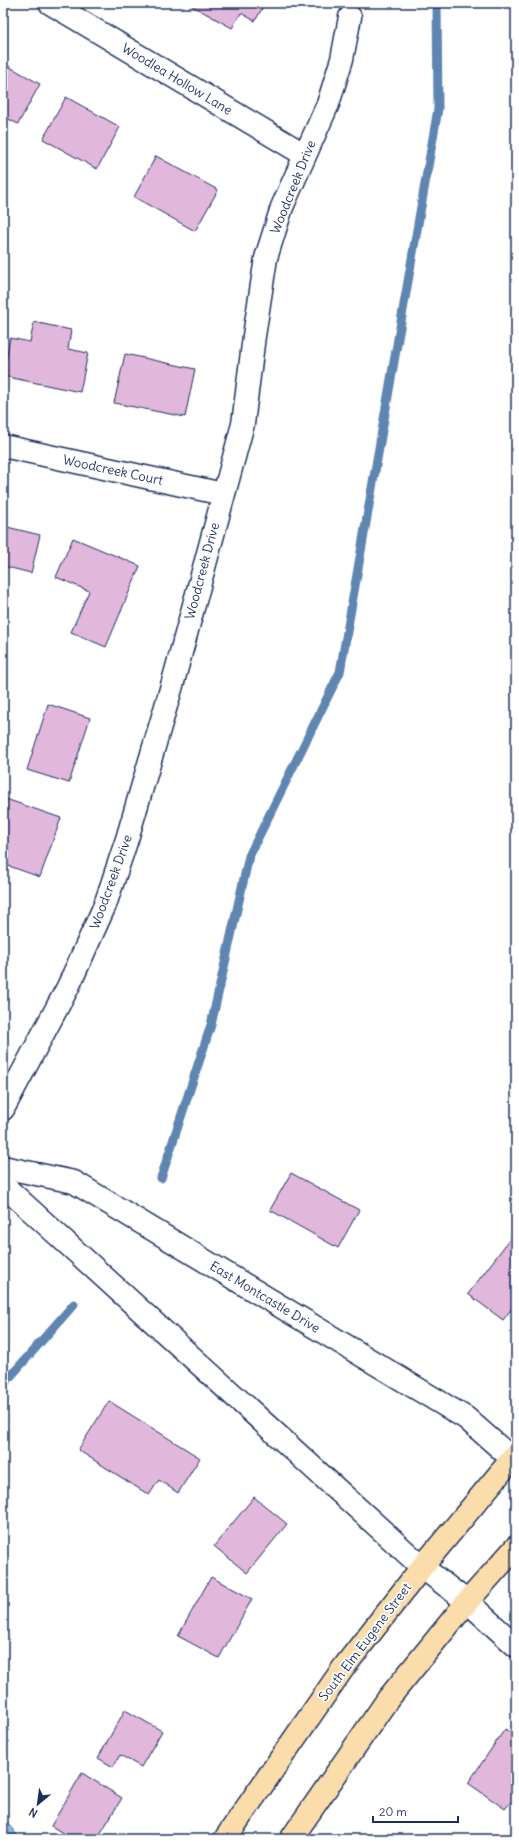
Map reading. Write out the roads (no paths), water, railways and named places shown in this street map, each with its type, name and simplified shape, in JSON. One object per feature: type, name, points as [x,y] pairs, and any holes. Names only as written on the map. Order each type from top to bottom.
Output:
[{"type":"main road","name":"South Elm Eugene Street","points":[[225,1839],[344,1667],[422,1567],[514,1458]]},
{"type":"main road","points":[[291,1839],[388,1699],[467,1602],[516,1547]]},
{"type":"street","name":"Woodlea Hollow Lane","points":[[50,3],[305,155]]},
{"type":"street","name":"Woodcreek Drive","points":[[3,1109],[68,987],[105,905],[127,838],[173,682],[243,424],[266,258],[282,207],[328,104],[342,59],[350,17]]},
{"type":"street","name":"Woodcreek Court","points":[[3,446],[223,494]]},
{"type":"street","name":"East Montcastle Drive","points":[[3,1167],[74,1182],[466,1418],[514,1458]]},
{"type":"street","points":[[3,1185],[422,1567],[467,1602],[516,1646]]},
{"type":"water","points":[[3,1817],[20,1839],[3,1839]]},
{"type":"waterway","points":[[161,1178],[211,1025],[249,856],[340,672],[438,109],[437,3]]},
{"type":"waterway","points":[[3,1385],[74,1304]]}]
